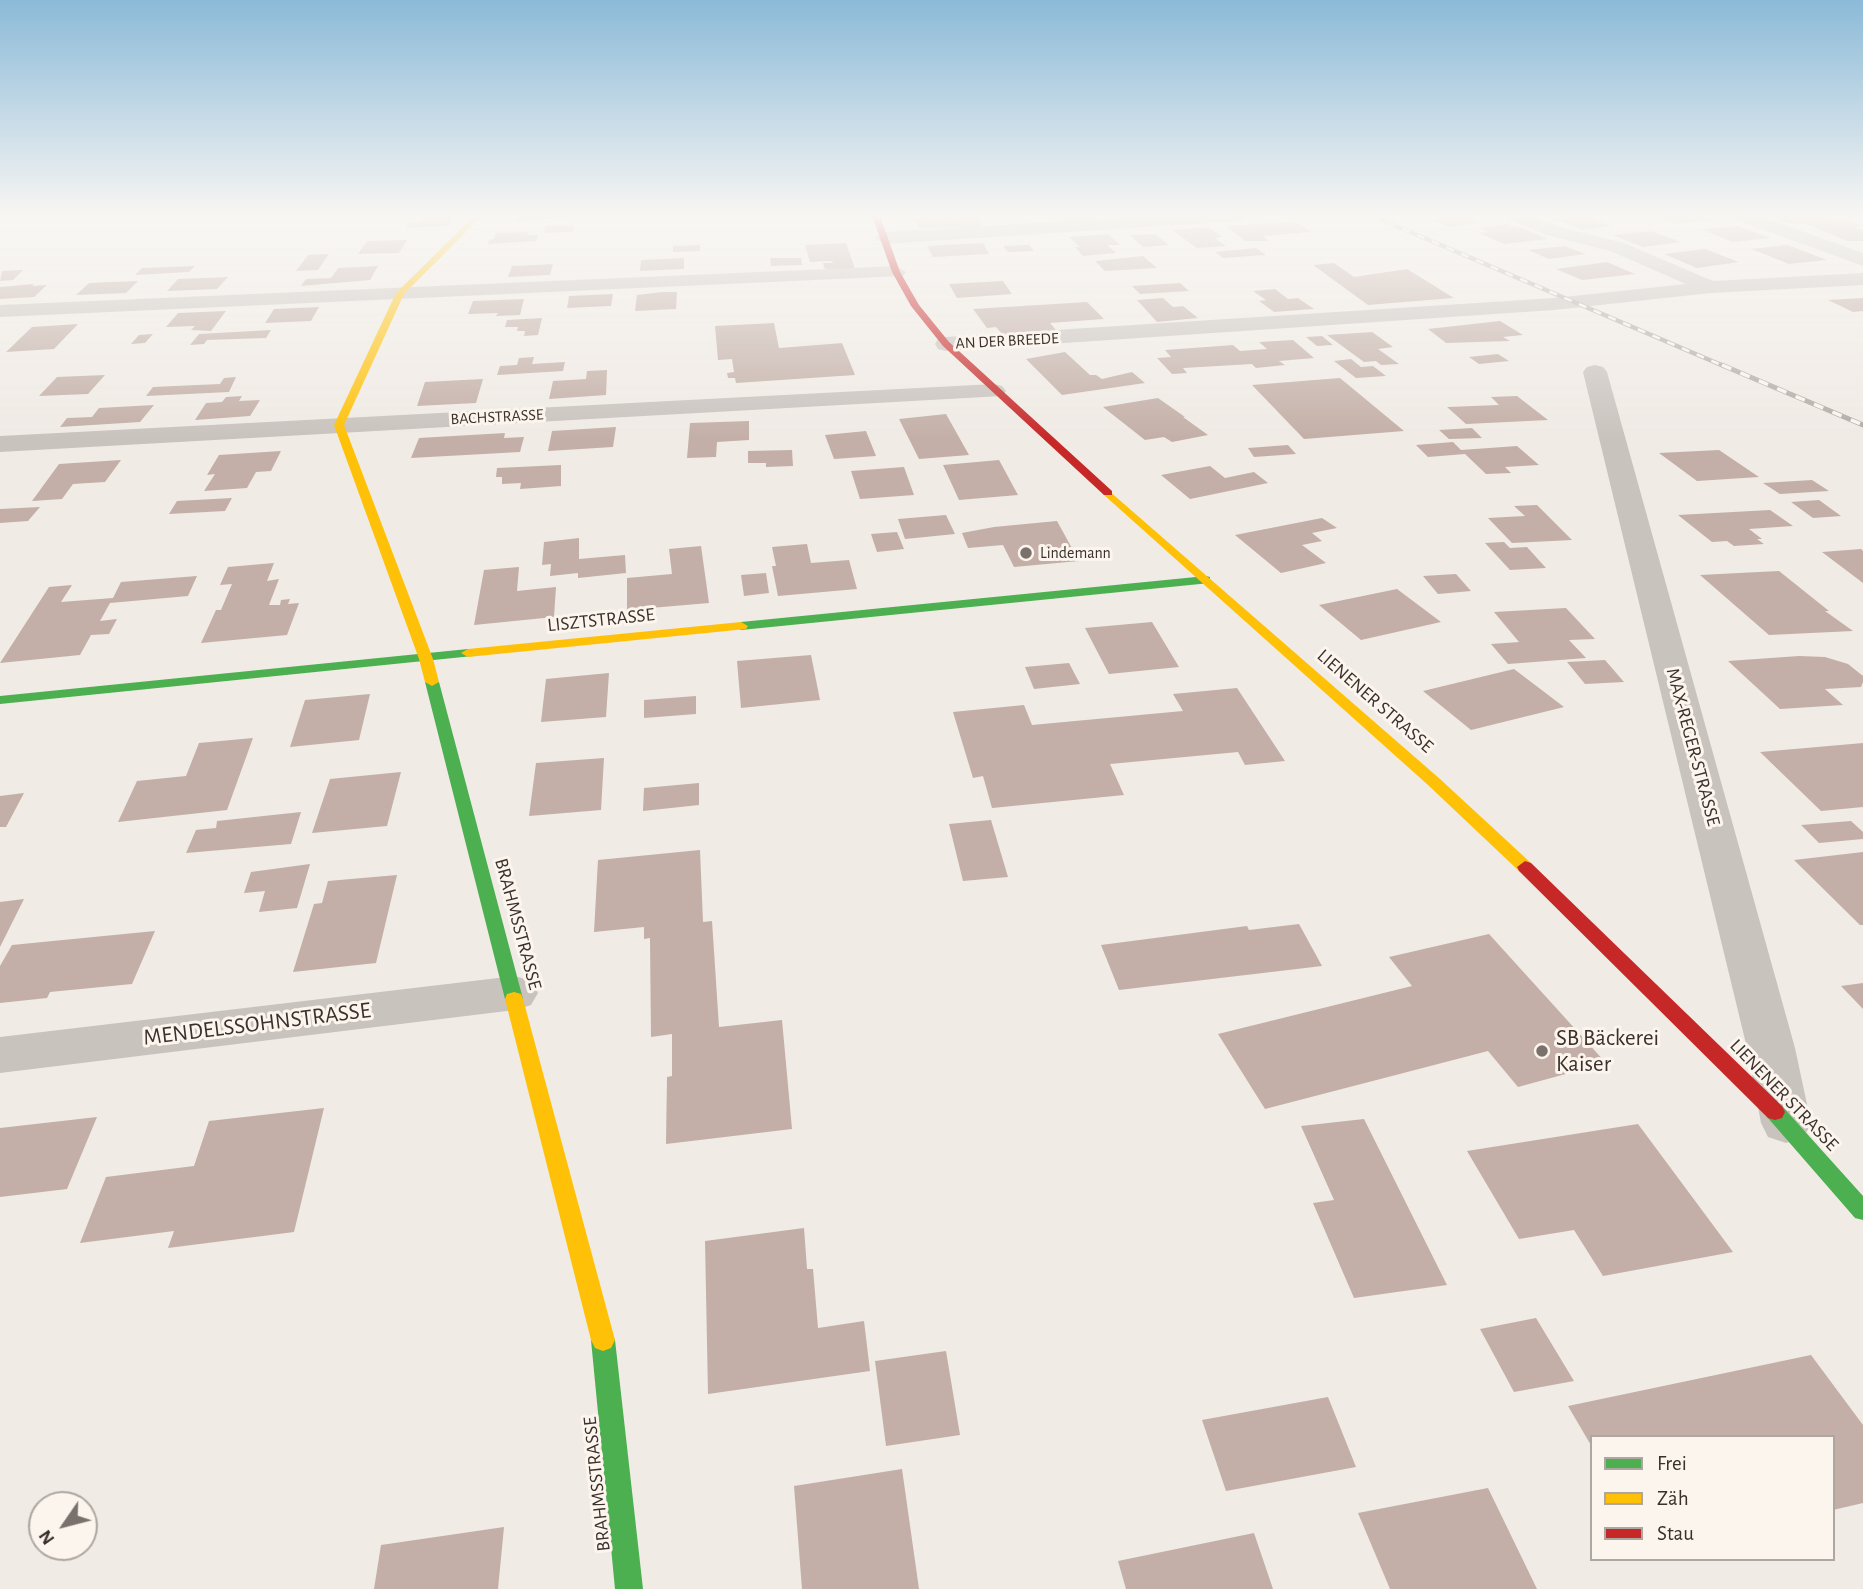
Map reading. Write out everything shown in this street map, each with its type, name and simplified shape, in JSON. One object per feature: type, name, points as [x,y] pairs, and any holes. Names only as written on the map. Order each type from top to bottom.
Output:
[{"type":"street","points":[[339,425],[403,290]]},
{"type":"street","points":[[0,311],[467,290]]},
{"type":"street","name":"LIENENER STRASSE","points":[[907,290],[915,306],[946,344],[994,391],[1434,782],[1559,899],[1786,1123],[1863,1211]]},
{"type":"street","name":"AN DER BREEDE","points":[[946,344],[1554,304],[1682,290]]},
{"type":"street","name":"MAX-REGER-STRASSE","points":[[1595,372],[1768,1035],[1786,1123]]},
{"type":"street","name":"BACHSTRASSE","points":[[0,444],[994,391]]},
{"type":"street","name":"BRAHMSSTRASSE","points":[[339,425],[426,659],[605,1350],[629,1589]]},
{"type":"street","name":"LISZTSTRASSE","points":[[0,699],[1206,580]]},
{"type":"street","name":"MENDELSSOHNSTRASSE","points":[[0,1055],[514,993]]},
{"type":"building","points":[[0,290],[41,290],[34,297],[0,299]]},
{"type":"building","points":[[81,290],[129,290],[126,293],[76,295]]},
{"type":"building","points":[[953,290],[1009,290],[1012,294],[957,298]]},
{"type":"building","points":[[1136,290],[1189,291],[1140,294]]},
{"type":"building","points":[[1276,290],[1288,299],[1298,298],[1314,309],[1274,312],[1259,301],[1266,300],[1253,291]]},
{"type":"building","points":[[1348,290],[1441,290],[1454,298],[1368,305]]},
{"type":"building","points":[[677,292],[676,309],[635,311],[637,295]]},
{"type":"building","points":[[613,294],[611,306],[567,308],[569,296]]},
{"type":"building","points":[[1163,298],[1173,307],[1183,306],[1198,318],[1157,322],[1137,300]]},
{"type":"building","points":[[1863,298],[1863,311],[1853,312],[1828,300]]},
{"type":"building","points":[[524,299],[520,315],[468,314],[473,301]]},
{"type":"building","points":[[1087,302],[1104,319],[1050,323],[1056,330],[1002,334],[996,327],[987,328],[973,309]]},
{"type":"building","points":[[319,307],[311,321],[265,323],[274,309]]},
{"type":"building","points":[[226,311],[211,331],[191,330],[195,326],[166,327],[178,313]]},
{"type":"building","points":[[542,318],[538,335],[524,336],[525,331],[517,331],[518,327],[505,327],[507,320]]},
{"type":"building","points":[[1500,321],[1523,335],[1503,337],[1510,341],[1446,343],[1428,329]]},
{"type":"building","points":[[774,323],[779,348],[842,343],[855,375],[736,383],[735,378],[728,378],[727,373],[734,372],[732,359],[718,360],[715,326]]},
{"type":"building","points":[[78,324],[54,349],[6,352],[32,327]]},
{"type":"building","points":[[271,330],[266,338],[207,340],[204,344],[190,345],[199,334]]},
{"type":"building","points":[[1372,332],[1393,347],[1378,349],[1399,364],[1364,362],[1327,335]]},
{"type":"building","points":[[153,334],[145,343],[131,344],[139,335]]},
{"type":"building","points":[[1322,336],[1333,345],[1317,346],[1306,337]]},
{"type":"building","points":[[1293,340],[1314,358],[1279,361],[1285,365],[1256,368],[1252,364],[1183,368],[1187,373],[1172,374],[1157,358],[1171,357],[1165,350],[1233,345],[1240,351],[1267,349],[1259,342]]},
{"type":"building","points":[[1065,352],[1090,375],[1102,379],[1132,372],[1145,383],[1062,395],[1026,359]]},
{"type":"building","points":[[1498,354],[1509,361],[1479,364],[1469,357]]},
{"type":"building","points":[[534,357],[532,364],[565,362],[563,371],[497,375],[500,366],[517,365],[519,358]]},
{"type":"building","points":[[1351,359],[1361,367],[1373,366],[1386,376],[1356,378],[1334,361]]},
{"type":"building","points":[[607,370],[606,395],[549,399],[553,381],[586,379],[587,371]]},
{"type":"building","points":[[105,375],[88,394],[39,396],[57,377]]},
{"type":"building","points":[[236,377],[229,392],[146,396],[153,387],[220,384],[224,378]]},
{"type":"building","points":[[1340,378],[1404,431],[1304,439],[1252,385]]},
{"type":"building","points":[[483,379],[476,403],[417,406],[425,382]]},
{"type":"building","points":[[242,396],[239,401],[260,400],[250,416],[195,420],[206,403]]},
{"type":"building","points":[[1517,396],[1548,420],[1466,424],[1447,407],[1499,405],[1491,397]]},
{"type":"building","points":[[1158,398],[1208,435],[1172,442],[1164,437],[1145,440],[1103,407]]},
{"type":"building","points":[[154,405],[140,422],[60,427],[67,418],[92,417],[99,408]]},
{"type":"building","points":[[946,414],[969,455],[919,459],[899,419]]},
{"type":"building","points":[[749,421],[749,440],[717,442],[716,457],[687,458],[690,423]]},
{"type":"building","points":[[616,427],[613,447],[548,451],[552,431]]},
{"type":"building","points":[[1472,428],[1482,438],[1449,439],[1439,430]]},
{"type":"building","points":[[866,431],[876,456],[834,459],[825,435]]},
{"type":"building","points":[[505,433],[504,438],[524,437],[520,452],[411,458],[419,438]]},
{"type":"building","points":[[1453,442],[1461,450],[1517,446],[1539,465],[1505,467],[1511,473],[1486,474],[1465,454],[1428,457],[1416,445]]},
{"type":"building","points":[[1288,445],[1296,454],[1254,457],[1248,448]]},
{"type":"building","points":[[792,450],[793,466],[766,467],[766,463],[748,463],[748,451]]},
{"type":"building","points":[[1719,450],[1759,477],[1697,481],[1659,453]]},
{"type":"building","points":[[281,451],[271,471],[256,472],[247,488],[204,491],[215,474],[207,475],[219,455]]},
{"type":"building","points":[[121,460],[105,482],[73,484],[62,499],[32,501],[59,464]]},
{"type":"building","points":[[999,460],[1018,495],[959,500],[943,465]]},
{"type":"building","points":[[561,465],[561,486],[520,489],[521,483],[502,484],[502,477],[496,477],[497,468]]},
{"type":"building","points":[[1210,466],[1225,478],[1254,472],[1268,483],[1190,499],[1161,475]]},
{"type":"building","points":[[904,467],[914,495],[860,499],[851,471]]},
{"type":"building","points":[[1812,480],[1829,491],[1780,494],[1763,483]]},
{"type":"building","points":[[232,498],[225,511],[169,514],[177,501]]},
{"type":"building","points":[[1819,500],[1841,516],[1813,518],[1791,502]]},
{"type":"building","points":[[1537,505],[1572,540],[1512,543],[1488,518],[1525,516],[1514,506]]},
{"type":"building","points":[[40,507],[28,521],[0,523],[0,509]]},
{"type":"building","points":[[1770,510],[1793,526],[1749,529],[1762,539],[1757,539],[1764,544],[1734,546],[1727,541],[1712,542],[1678,515]]},
{"type":"building","points":[[946,515],[955,534],[905,539],[898,519]]},
{"type":"building","points":[[1322,518],[1337,528],[1312,533],[1322,541],[1302,545],[1326,563],[1281,573],[1235,535]]},
{"type":"building","points":[[1057,521],[1079,561],[1014,567],[1003,545],[968,548],[962,533],[994,527]]},
{"type":"building","points":[[897,532],[904,549],[877,552],[871,534]]},
{"type":"building","points":[[579,538],[579,559],[625,555],[626,573],[578,578],[578,573],[550,576],[551,564],[542,565],[544,542]]},
{"type":"building","points":[[1504,542],[1510,548],[1527,547],[1546,568],[1510,570],[1485,543]]},
{"type":"building","points":[[807,544],[811,563],[849,560],[857,589],[778,596],[772,566],[776,566],[772,547]]},
{"type":"building","points":[[701,546],[709,603],[627,610],[627,578],[672,574],[669,549]]},
{"type":"building","points":[[1861,549],[1863,583],[1822,552]]},
{"type":"building","points":[[274,563],[267,581],[279,579],[269,605],[280,605],[281,600],[290,599],[288,604],[299,603],[287,635],[201,643],[216,610],[221,610],[232,584],[220,585],[228,567]]},
{"type":"building","points":[[519,567],[517,591],[556,587],[554,617],[474,625],[484,570]]},
{"type":"building","points":[[1779,571],[1853,631],[1769,635],[1700,575]]},
{"type":"building","points":[[766,573],[769,593],[744,596],[741,575]]},
{"type":"building","points":[[1456,574],[1471,591],[1438,594],[1423,576]]},
{"type":"building","points":[[197,576],[188,596],[110,603],[100,621],[117,619],[109,634],[91,635],[80,655],[0,663],[49,587],[72,585],[61,602],[113,598],[121,582]]},
{"type":"building","points":[[1397,589],[1441,622],[1361,640],[1319,605]]},
{"type":"building","points":[[1566,608],[1595,639],[1569,640],[1586,658],[1508,664],[1491,644],[1519,642],[1494,612]]},
{"type":"building","points":[[1152,622],[1179,667],[1109,674],[1085,628]]},
{"type":"building","points":[[811,655],[820,700],[741,708],[737,661]]},
{"type":"building","points":[[1825,657],[1848,664],[1863,676],[1861,687],[1825,689],[1843,705],[1780,709],[1728,661]]},
{"type":"building","points":[[1605,660],[1624,682],[1585,684],[1567,662]]},
{"type":"building","points":[[1069,663],[1080,684],[1034,689],[1025,667]]},
{"type":"building","points":[[1514,669],[1564,707],[1471,730],[1423,691]]},
{"type":"building","points":[[609,673],[606,717],[541,722],[546,679]]},
{"type":"building","points":[[1237,688],[1285,761],[1245,765],[1238,752],[1110,764],[1124,795],[992,808],[983,776],[973,778],[953,712],[1024,705],[1032,725],[1183,711],[1173,694]]},
{"type":"building","points":[[370,694],[359,740],[290,747],[305,700]]},
{"type":"building","points":[[696,696],[696,714],[644,718],[644,700]]},
{"type":"building","points":[[253,738],[227,810],[118,822],[137,781],[186,776],[199,743]]},
{"type":"building","points":[[1863,743],[1863,807],[1821,811],[1760,752]]},
{"type":"building","points":[[604,758],[601,810],[529,816],[536,763]]},
{"type":"building","points":[[401,772],[387,826],[312,833],[330,779]]},
{"type":"building","points":[[699,783],[699,805],[643,811],[644,788]]},
{"type":"building","points":[[24,793],[6,827],[0,827],[0,796]]},
{"type":"building","points":[[301,812],[291,844],[186,853],[196,830],[216,828],[217,821]]},
{"type":"building","points":[[991,820],[1008,877],[963,881],[949,824]]},
{"type":"building","points":[[1851,821],[1863,832],[1863,839],[1819,843],[1801,825]]},
{"type":"building","points":[[700,850],[703,922],[712,921],[719,1027],[782,1020],[792,1129],[666,1144],[667,1077],[672,1076],[672,1034],[651,1037],[650,938],[644,939],[644,927],[594,932],[598,860]]},
{"type":"building","points":[[1863,852],[1863,925],[1860,925],[1794,860]]},
{"type":"building","points":[[310,864],[297,908],[259,912],[265,891],[244,893],[251,872]]},
{"type":"building","points":[[397,875],[376,963],[293,972],[314,904],[322,903],[328,881]]},
{"type":"building","points":[[24,899],[0,947],[0,902]]},
{"type":"building","points":[[1299,924],[1322,966],[1119,990],[1101,945],[1247,926],[1249,930]]},
{"type":"building","points":[[155,931],[132,984],[50,992],[47,998],[0,1003],[0,966],[12,945]]},
{"type":"building","points":[[1489,934],[1606,1063],[1518,1087],[1488,1051],[1265,1109],[1218,1034],[1412,986],[1389,957]]},
{"type":"building","points":[[1863,983],[1863,1009],[1841,986]]},
{"type":"building","points":[[324,1108],[294,1232],[168,1248],[174,1231],[80,1243],[106,1177],[194,1166],[209,1121]]},
{"type":"building","points":[[97,1117],[67,1189],[0,1197],[0,1128]]},
{"type":"building","points":[[1364,1119],[1447,1285],[1354,1298],[1313,1203],[1334,1200],[1301,1126]]},
{"type":"building","points":[[1638,1124],[1733,1252],[1603,1276],[1574,1230],[1519,1239],[1467,1151]]},
{"type":"building","points":[[804,1228],[807,1269],[813,1269],[818,1328],[864,1321],[870,1371],[708,1394],[705,1241]]},
{"type":"building","points":[[1536,1318],[1574,1381],[1514,1392],[1480,1329]]},
{"type":"building","points":[[946,1351],[960,1435],[886,1446],[875,1361]]},
{"type":"building","points":[[1811,1355],[1863,1425],[1863,1503],[1835,1510],[1835,1435],[1590,1435],[1590,1444],[1568,1406]]},
{"type":"building","points":[[1328,1397],[1356,1467],[1226,1491],[1202,1420]]},
{"type":"building","points":[[902,1469],[919,1589],[802,1589],[794,1486]]},
{"type":"building","points":[[1488,1488],[1537,1589],[1390,1589],[1358,1513]]},
{"type":"building","points":[[504,1527],[498,1589],[374,1589],[381,1545]]},
{"type":"building","points":[[1254,1533],[1273,1589],[1126,1589],[1118,1561]]},
{"type":"railway","points":[[1546,290],[1726,367]]},
{"type":"railway","points":[[1722,365],[1863,425]]},
{"type":"traffic: fast","points":[[741,626],[1206,580]]},
{"type":"traffic: fast","points":[[0,700],[468,653]]},
{"type":"traffic: fast","points":[[432,682],[514,999]]},
{"type":"traffic: fast","points":[[1775,1112],[1863,1211]]},
{"type":"traffic: fast","points":[[603,1340],[629,1589]]},
{"type":"traffic: slow","points":[[403,290],[339,425],[426,659],[432,682]]},
{"type":"traffic: slow","points":[[1108,493],[1434,782],[1525,867]]},
{"type":"traffic: slow","points":[[468,653],[741,626]]},
{"type":"traffic: slow","points":[[514,999],[603,1340]]},
{"type":"traffic: jam","points":[[906,290],[915,306],[946,344],[1108,493]]},
{"type":"traffic: jam","points":[[1525,867],[1775,1112]]},
{"type":"place","name":"Lindemann","points":[[1026,553]]},
{"type":"place","name":"SB Bäckerei Kaiser","points":[[1542,1051]]}]
